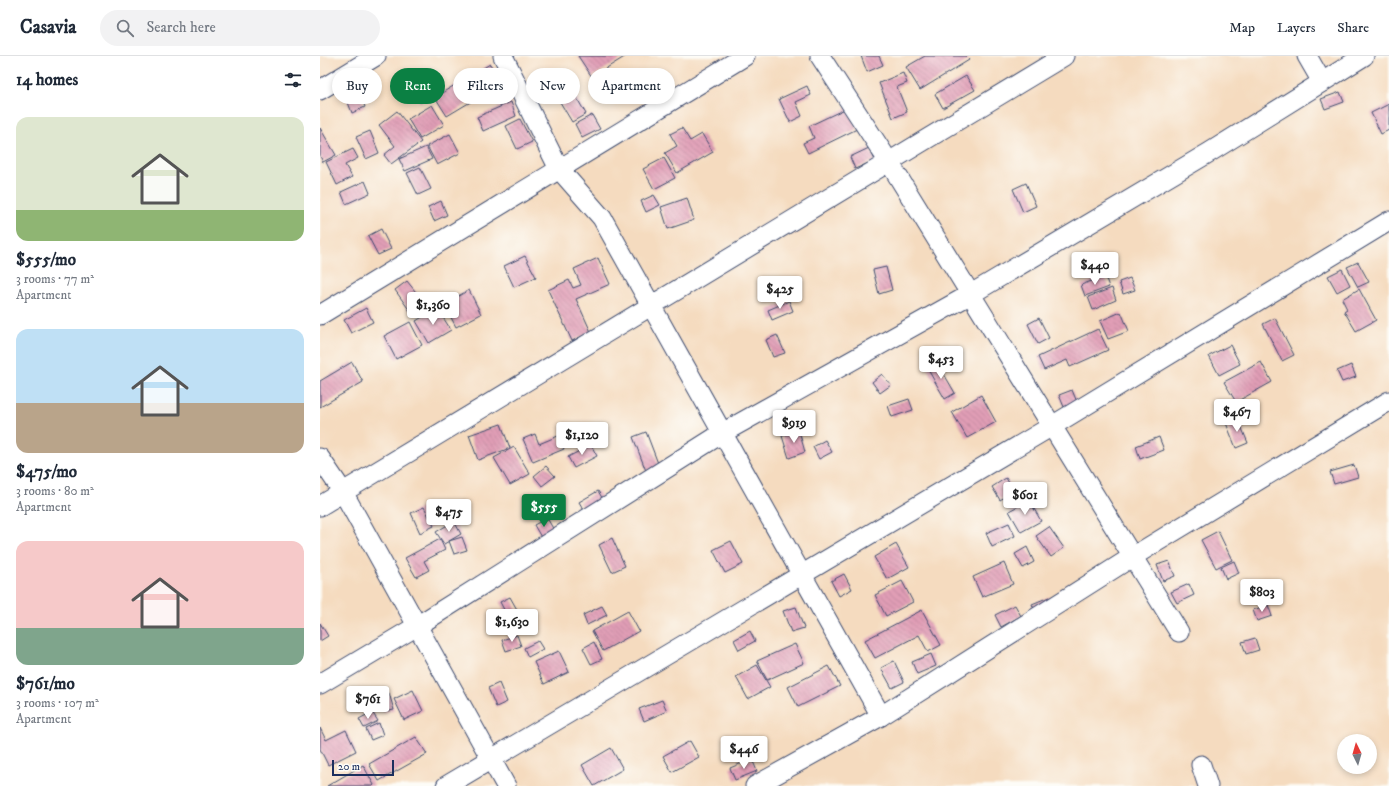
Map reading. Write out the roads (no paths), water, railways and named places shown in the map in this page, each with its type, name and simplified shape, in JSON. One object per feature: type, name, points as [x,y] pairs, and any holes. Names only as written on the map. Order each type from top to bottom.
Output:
[{"type":"street","points":[[320,90],[376,56]]},
{"type":"street","points":[[504,56],[559,169],[602,218],[724,432],[881,716]]},
{"type":"street","points":[[320,315],[745,56]]},
{"type":"street","points":[[820,56],[889,162],[1178,632]]},
{"type":"street","points":[[320,506],[1064,56]]},
{"type":"street","points":[[1307,56],[1322,82]]},
{"type":"street","points":[[320,684],[417,626],[724,432],[971,294],[1210,152],[1364,56]]},
{"type":"street","points":[[446,786],[802,573],[1052,426],[1389,220]]},
{"type":"street","points":[[755,786],[881,716],[1132,557],[1389,401]]},
{"type":"street","points":[[320,458],[343,492],[506,786]]},
{"type":"street","points":[[1201,766],[1208,786]]}]
